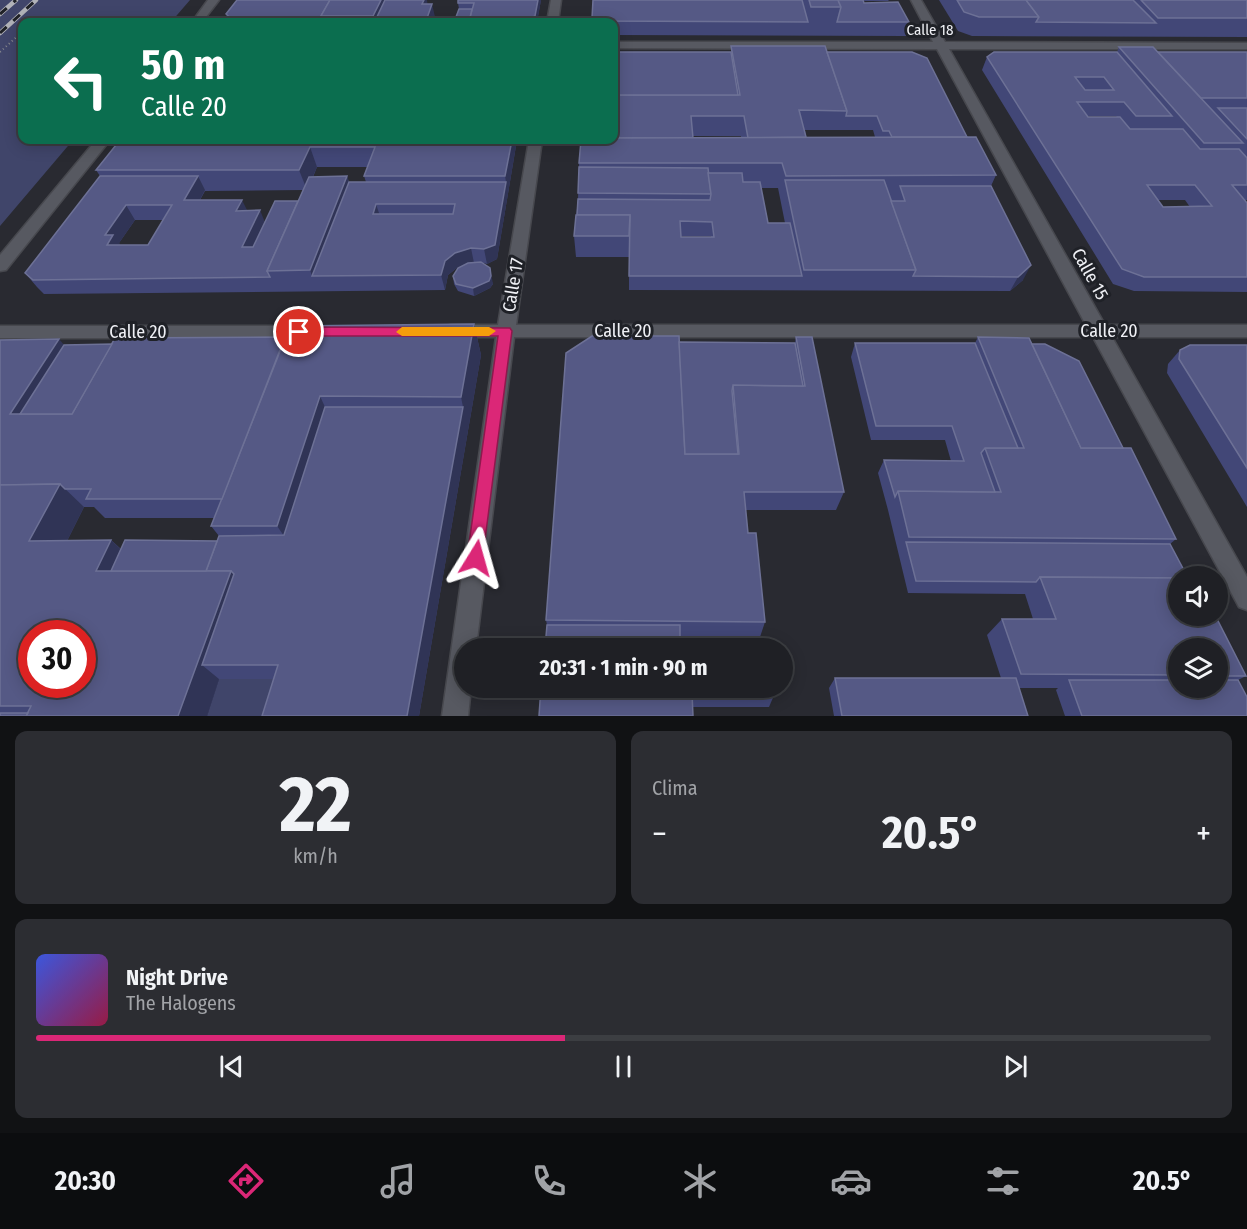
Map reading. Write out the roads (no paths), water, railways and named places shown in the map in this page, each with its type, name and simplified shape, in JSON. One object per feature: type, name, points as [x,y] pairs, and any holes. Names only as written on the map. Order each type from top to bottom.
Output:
[{"type":"street","points":[[200,18],[214,0]]},
{"type":"street","points":[[554,18],[556,0]]},
{"type":"street","name":"Calle 15","points":[[916,0],[1247,599]]},
{"type":"street","name":"Calle 18","points":[[618,45],[1247,46]]},
{"type":"street","points":[[0,266],[100,144]]},
{"type":"street","name":"Calle 17","points":[[454,716],[506,331],[534,144]]},
{"type":"street","name":"Calle 20","points":[[435,331],[1247,331]]},
{"type":"street","name":"Calle 20","points":[[0,332],[329,332]]},
{"type":"railway","points":[[0,14],[16,0]]},
{"type":"railway","points":[[0,33],[36,0]]}]
